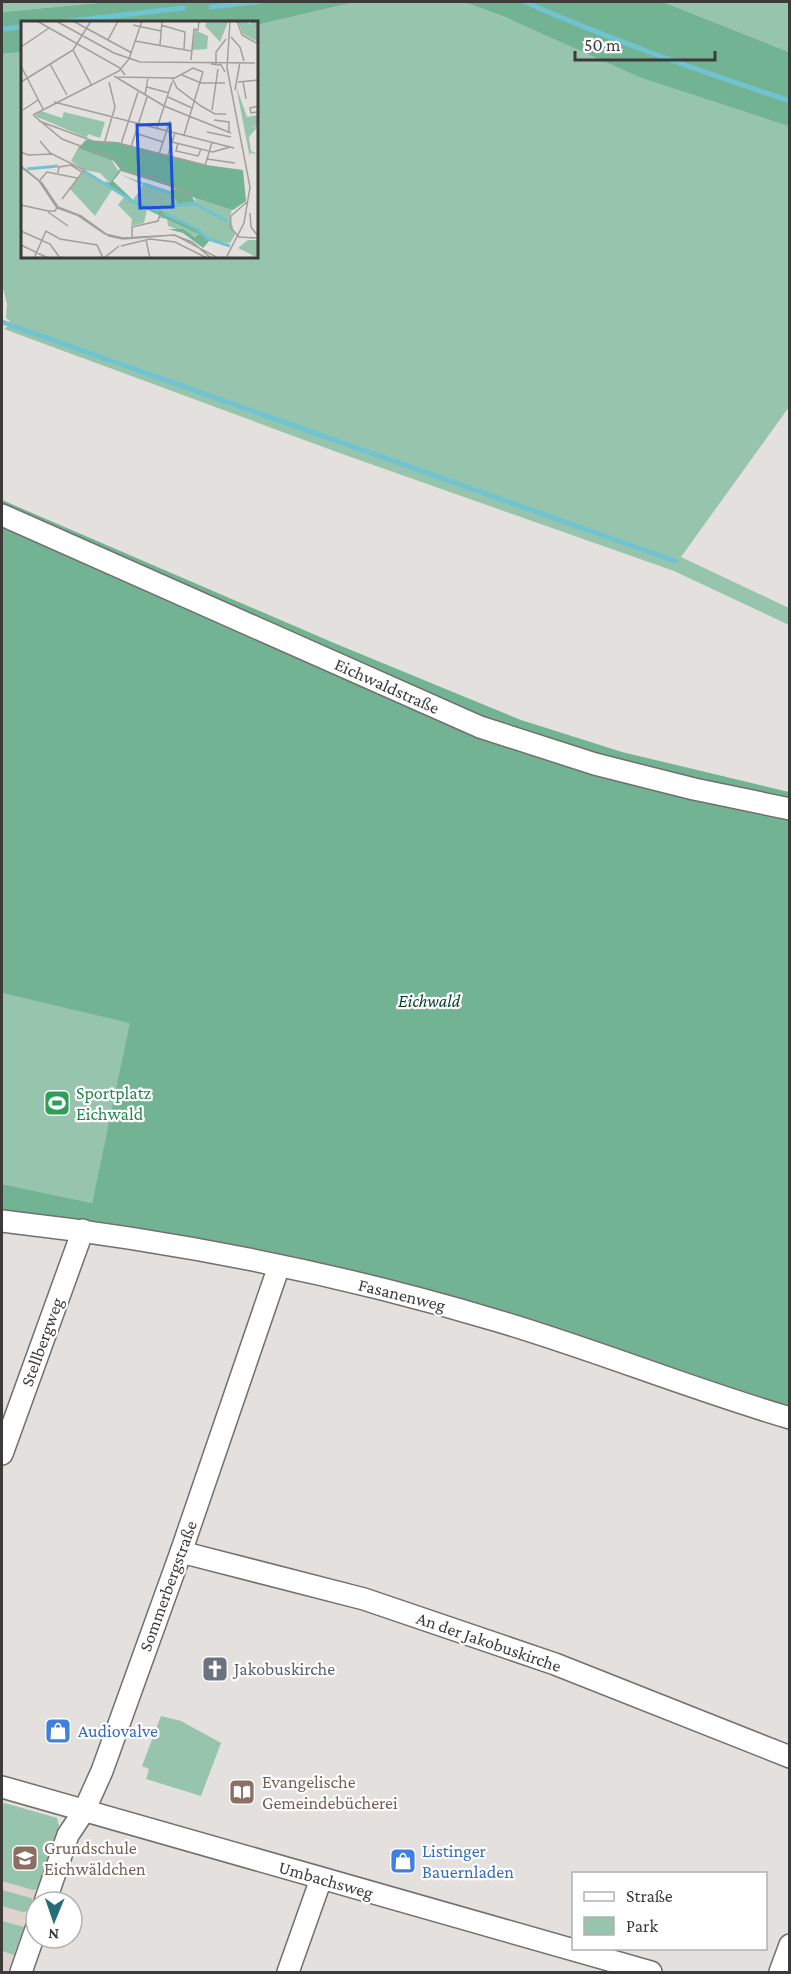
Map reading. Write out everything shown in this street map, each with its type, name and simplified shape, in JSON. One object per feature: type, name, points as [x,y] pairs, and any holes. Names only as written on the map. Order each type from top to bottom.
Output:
[{"type":"street","name":"Eichwaldstraße","points":[[2,515],[480,727],[596,764],[694,789],[789,809]]},
{"type":"street","name":"Fasanenweg","points":[[2,1221],[83,1230],[279,1266],[400,1293],[498,1321],[789,1418]]},
{"type":"street","name":"Stellbergweg","points":[[2,1454],[83,1230]]},
{"type":"street","name":"Sommerbergstraße","points":[[49,1890],[68,1835],[84,1811],[102,1771],[181,1552],[279,1266]]},
{"type":"street","name":"An der Jakobuskirche","points":[[181,1552],[375,1603],[555,1664],[789,1757]]},
{"type":"street","name":"Umbachsweg","points":[[2,1786],[572,1950]]},
{"type":"street","points":[[288,1972],[321,1879]]},
{"type":"street","points":[[780,1972],[789,1945]]},
{"type":"street","points":[[21,1972],[29,1950]]},
{"type":"street","name":"Umbachsweg","points":[[573,1950],[651,1972]]},
{"type":"shaded area","name":"Grundschule Eichwäldchen","points":[[2,1802],[57,1818],[59,1826],[37,1890],[24,1890],[24,1926],[8,1972],[2,1972]]},
{"type":"green space","points":[[2,2],[108,2],[2,12]]},
{"type":"green space","points":[[108,2],[355,2],[258,25],[258,21],[21,21],[21,52],[2,54],[2,12]]},
{"type":"green space","points":[[355,2],[464,2],[789,126],[789,407],[681,557],[789,608],[789,625],[674,571],[345,455],[4,329],[10,321],[6,318],[7,304],[2,284],[2,54],[21,52],[21,258],[258,258],[258,25]]},
{"type":"green space","points":[[464,2],[663,2],[789,52],[789,126],[642,78],[507,18]]},
{"type":"green space","points":[[663,2],[789,2],[789,52]]},
{"type":"green space","name":"Eichwald","points":[[2,500],[334,643],[521,720],[622,752],[789,792],[789,1422],[502,1328],[295,1275],[2,1226],[2,1184],[92,1203],[130,1023],[2,993]]},
{"type":"green space","name":"Sportplatz Eichwald","points":[[2,993],[131,1022],[92,1203],[2,1184]]},
{"type":"green space","points":[[161,1716],[181,1721],[221,1743],[201,1796],[146,1779],[149,1769],[142,1766]]},
{"type":"green space","name":"Grundschule Eichwäldchen","points":[[4,1803],[57,1818],[59,1826],[37,1889],[33,1890],[2,1881],[2,1810]]},
{"type":"green space","points":[[2,1890],[24,1896],[24,1912],[2,1906]]},
{"type":"green space","points":[[2,1921],[24,1927],[14,1955],[2,1951]]},
{"type":"waterway","points":[[211,7],[257,2]]},
{"type":"waterway","points":[[525,2],[656,54],[790,101]]},
{"type":"waterway","points":[[71,21],[183,8]]},
{"type":"waterway","points":[[2,29],[21,27]]},
{"type":"waterway","points":[[2,322],[675,561]]},
{"type":"place","name":"Sportplatz Eichwald","points":[[57,1103]]},
{"type":"place","name":"Jakobuskirche","points":[[215,1669]]},
{"type":"place","name":"Audiovalve","points":[[58,1731]]},
{"type":"place","name":"Evangelische Gemeindebücherei","points":[[242,1792]]},
{"type":"place","name":"Grundschule Eichwäldchen","points":[[25,1858]]},
{"type":"place","name":"Listinger Bauernladen","points":[[403,1861]]}]
